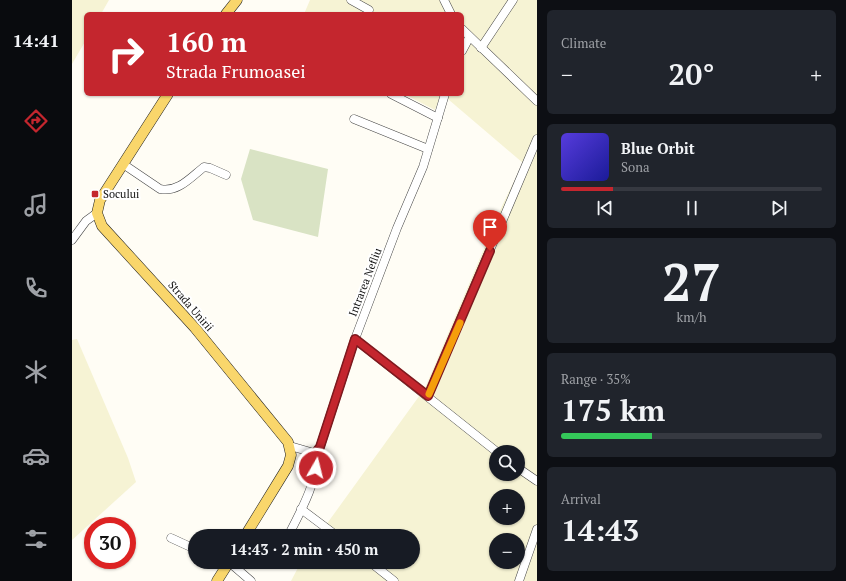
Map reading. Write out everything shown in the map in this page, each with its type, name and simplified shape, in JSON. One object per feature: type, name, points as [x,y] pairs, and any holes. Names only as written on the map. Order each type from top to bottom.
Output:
[{"type":"main road","points":[[228,12],[237,0]]},
{"type":"main road","points":[[97,213],[100,200],[167,96]]},
{"type":"main road","name":"Strada Unirii","points":[[97,213],[102,226],[195,328],[281,431],[290,446]]},
{"type":"main road","points":[[249,529],[288,466],[291,455],[290,446]]},
{"type":"main road","points":[[217,581],[225,569]]},
{"type":"street","points":[[351,0],[369,10]]},
{"type":"street","points":[[444,0],[451,12]]},
{"type":"street","points":[[481,48],[513,0]]},
{"type":"street","points":[[464,32],[469,38],[537,101]]},
{"type":"street","points":[[464,47],[469,38]]},
{"type":"street","points":[[395,96],[438,118]]},
{"type":"street","name":"Intrarea Nefliu","points":[[316,452],[320,447],[355,339],[428,149],[444,96]]},
{"type":"street","points":[[354,119],[428,149]]},
{"type":"street","points":[[428,396],[537,139]]},
{"type":"street","points":[[123,164],[160,189],[166,190],[172,190],[183,184],[204,168],[210,168],[226,175]]},
{"type":"street","points":[[72,240],[86,221],[97,213]]},
{"type":"street","points":[[355,339],[489,446]]},
{"type":"street","points":[[290,446],[311,453],[316,452],[318,463],[301,509],[291,529]]},
{"type":"street","points":[[525,473],[537,481]]},
{"type":"street","points":[[301,509],[327,529]]},
{"type":"street","points":[[520,581],[537,529]]},
{"type":"street","points":[[171,538],[188,546]]},
{"type":"street","points":[[237,569],[251,581]]},
{"type":"street","points":[[379,569],[394,581]]},
{"type":"shaded area","points":[[72,0],[109,0],[102,12],[84,12],[84,43],[72,64]]},
{"type":"shaded area","points":[[310,0],[537,0],[537,581],[291,581],[297,569],[420,569],[420,529],[323,529],[425,388],[502,206],[523,163],[444,96],[464,96],[464,12],[305,12]]},
{"type":"shaded area","points":[[408,96],[440,96],[435,110]]},
{"type":"shaded area","points":[[77,339],[128,458],[136,482],[97,517],[84,517],[84,529],[72,540],[72,340]]},
{"type":"green space","points":[[250,149],[328,169],[318,237],[253,220],[241,179]]},
{"type":"slow traffic","points":[[429,394],[460,323]]},
{"type":"place","name":"Socului","points":[[95,194]]},
{"type":"route","points":[[316,468],[318,463],[316,452],[320,447],[355,339],[428,396],[490,251]]}]
